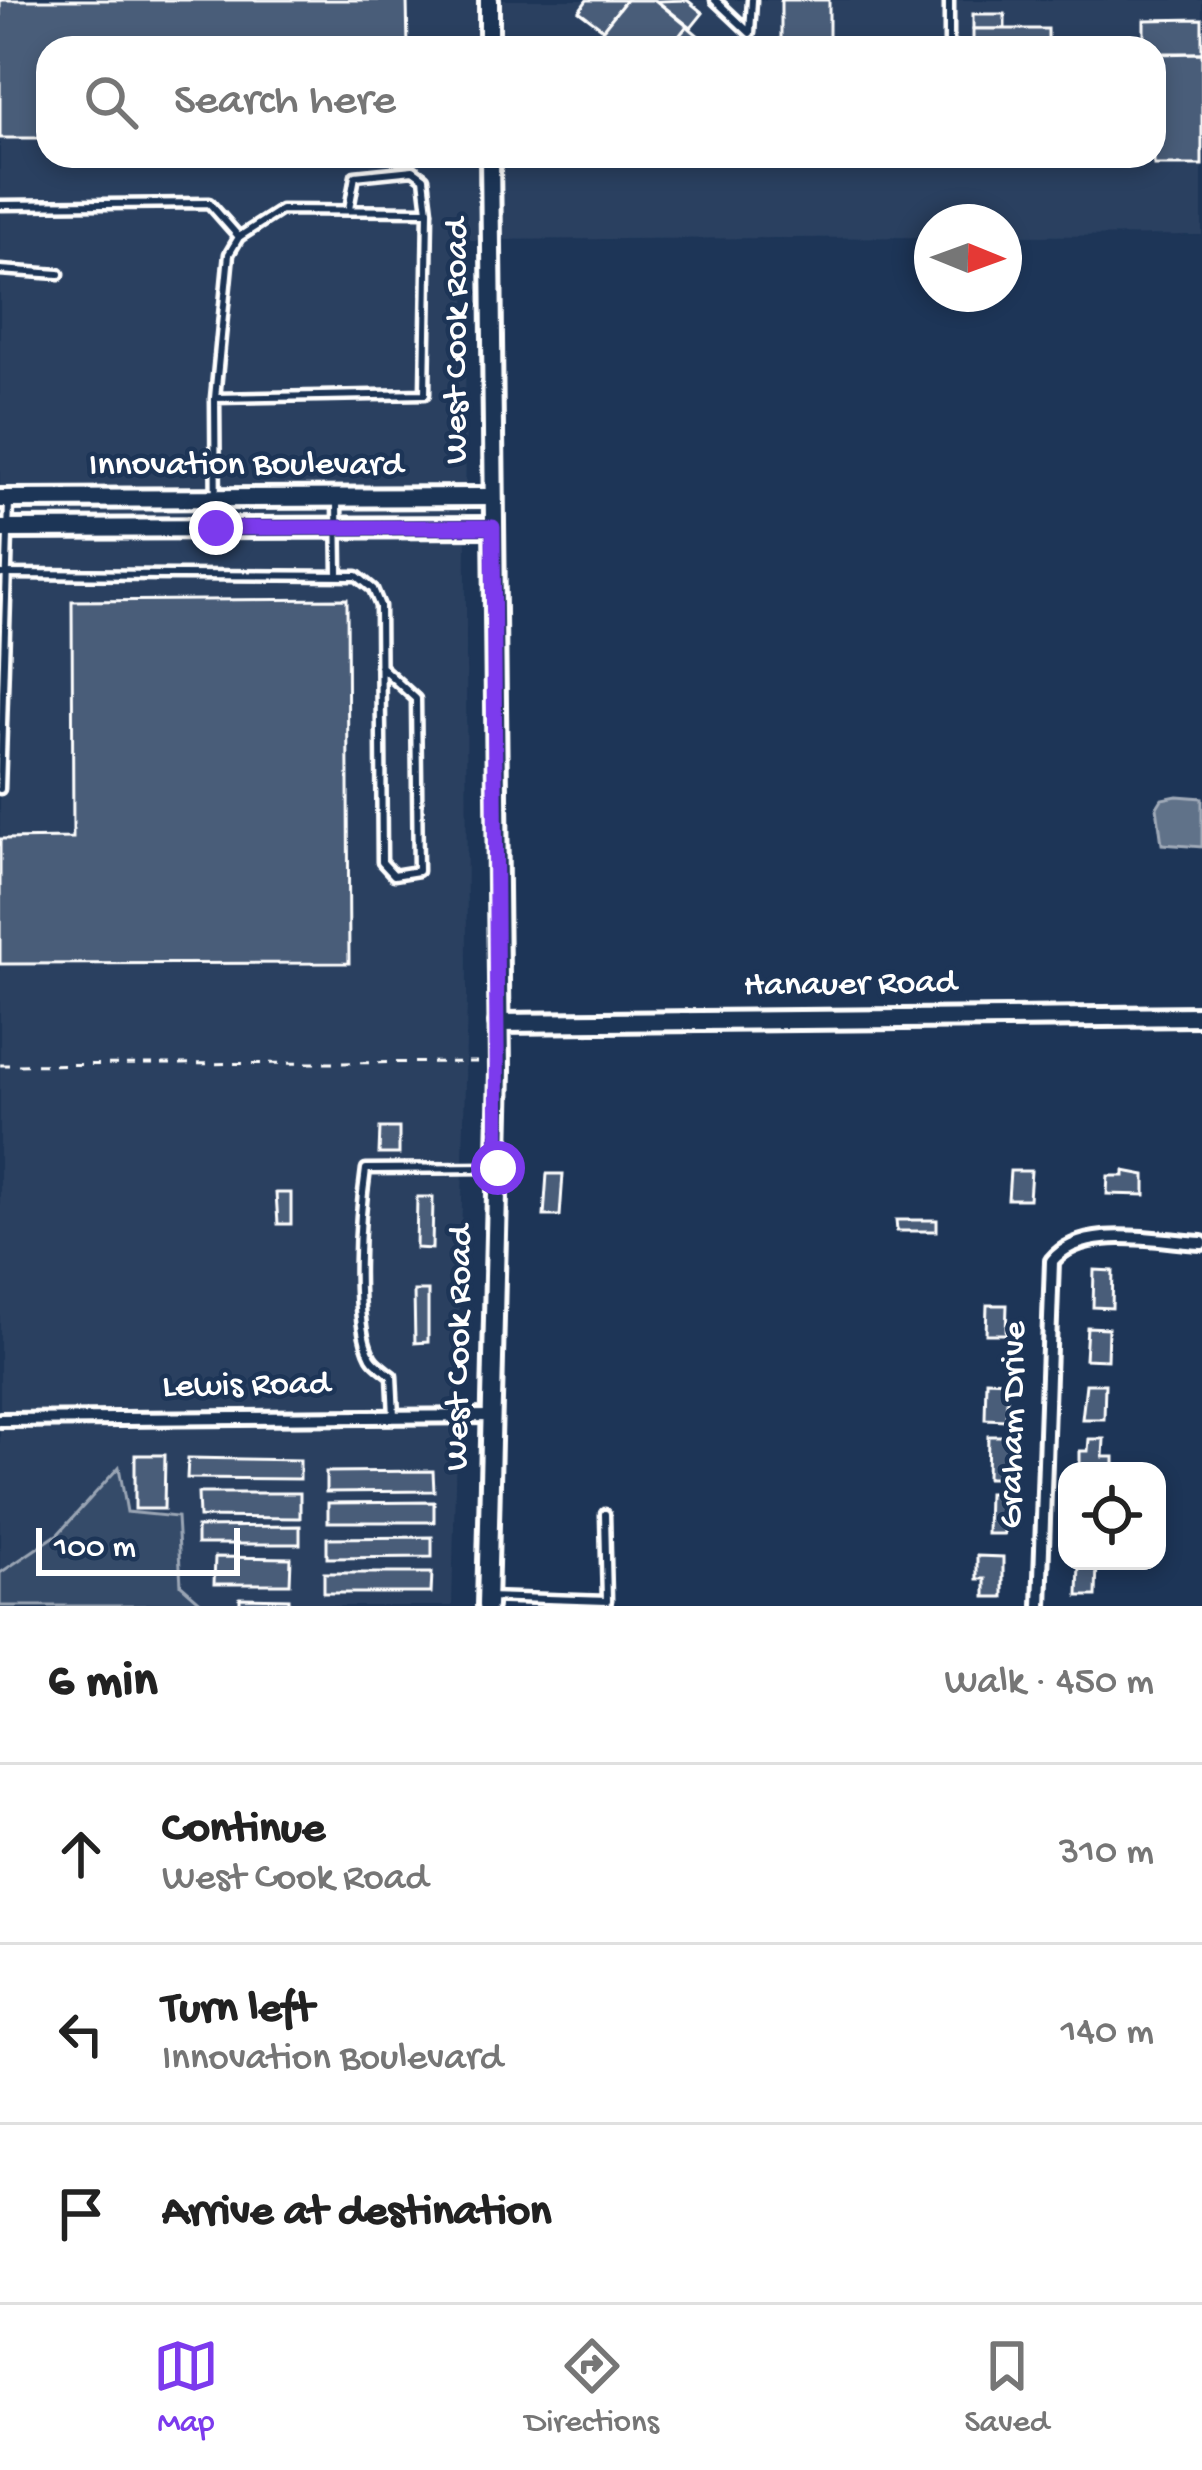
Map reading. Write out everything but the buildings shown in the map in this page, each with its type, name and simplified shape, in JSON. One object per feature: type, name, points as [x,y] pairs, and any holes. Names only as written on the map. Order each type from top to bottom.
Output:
[{"type":"street","points":[[489,0],[489,36]]},
{"type":"street","name":"West Cook Road","points":[[487,1602],[500,1062],[490,168]]},
{"type":"street","name":"Innovation Boulevard","points":[[4,499],[492,497]]},
{"type":"street","name":"Innovation Boulevard","points":[[4,529],[493,527]]},
{"type":"street","name":"Hanauer Road","points":[[499,1023],[1202,1016]]},
{"type":"street","name":"Graham Drive","points":[[1040,1606],[1049,1277],[1061,1249],[1094,1239],[1202,1243]]},
{"type":"street","name":"Lewis Road","points":[[0,1420],[493,1415]]},
{"type":"lane","points":[[715,0],[750,33],[752,0]]},
{"type":"lane","points":[[949,0],[950,36]]},
{"type":"lane","points":[[214,398],[425,394],[428,211],[424,178],[412,170],[355,176],[349,211]]},
{"type":"lane","points":[[0,205],[209,203],[239,237]]},
{"type":"lane","points":[[216,528],[214,398],[229,254],[239,237],[281,210],[428,211]]},
{"type":"lane","points":[[0,270],[59,274]]},
{"type":"lane","points":[[0,789],[4,499]]},
{"type":"lane","points":[[337,500],[338,572]]},
{"type":"lane","points":[[3,574],[357,575],[374,589],[380,607],[380,667],[382,862],[394,875],[412,875],[418,871],[416,699],[380,667]]},
{"type":"lane","points":[[394,1416],[392,1376],[371,1358],[360,1294],[360,1214],[367,1169],[498,1168]]},
{"type":"lane","points":[[487,1602],[607,1601],[605,1514]]},
{"type":"path","points":[[0,1065],[500,1062]]},
{"type":"shaded area","points":[[0,0],[1202,0],[1202,235],[1022,236],[1022,204],[914,204],[914,237],[465,240],[467,1000],[452,1606],[0,1606]]},
{"type":"shaded area","points":[[1202,798],[1202,847],[1162,844],[1157,807],[1162,799]]},
{"type":"shaded area","points":[[119,1467],[127,1512],[177,1517],[181,1585],[205,1606],[0,1606],[0,1573],[58,1534]]},
{"type":"route","points":[[216,528],[493,527],[498,1168]]}]
